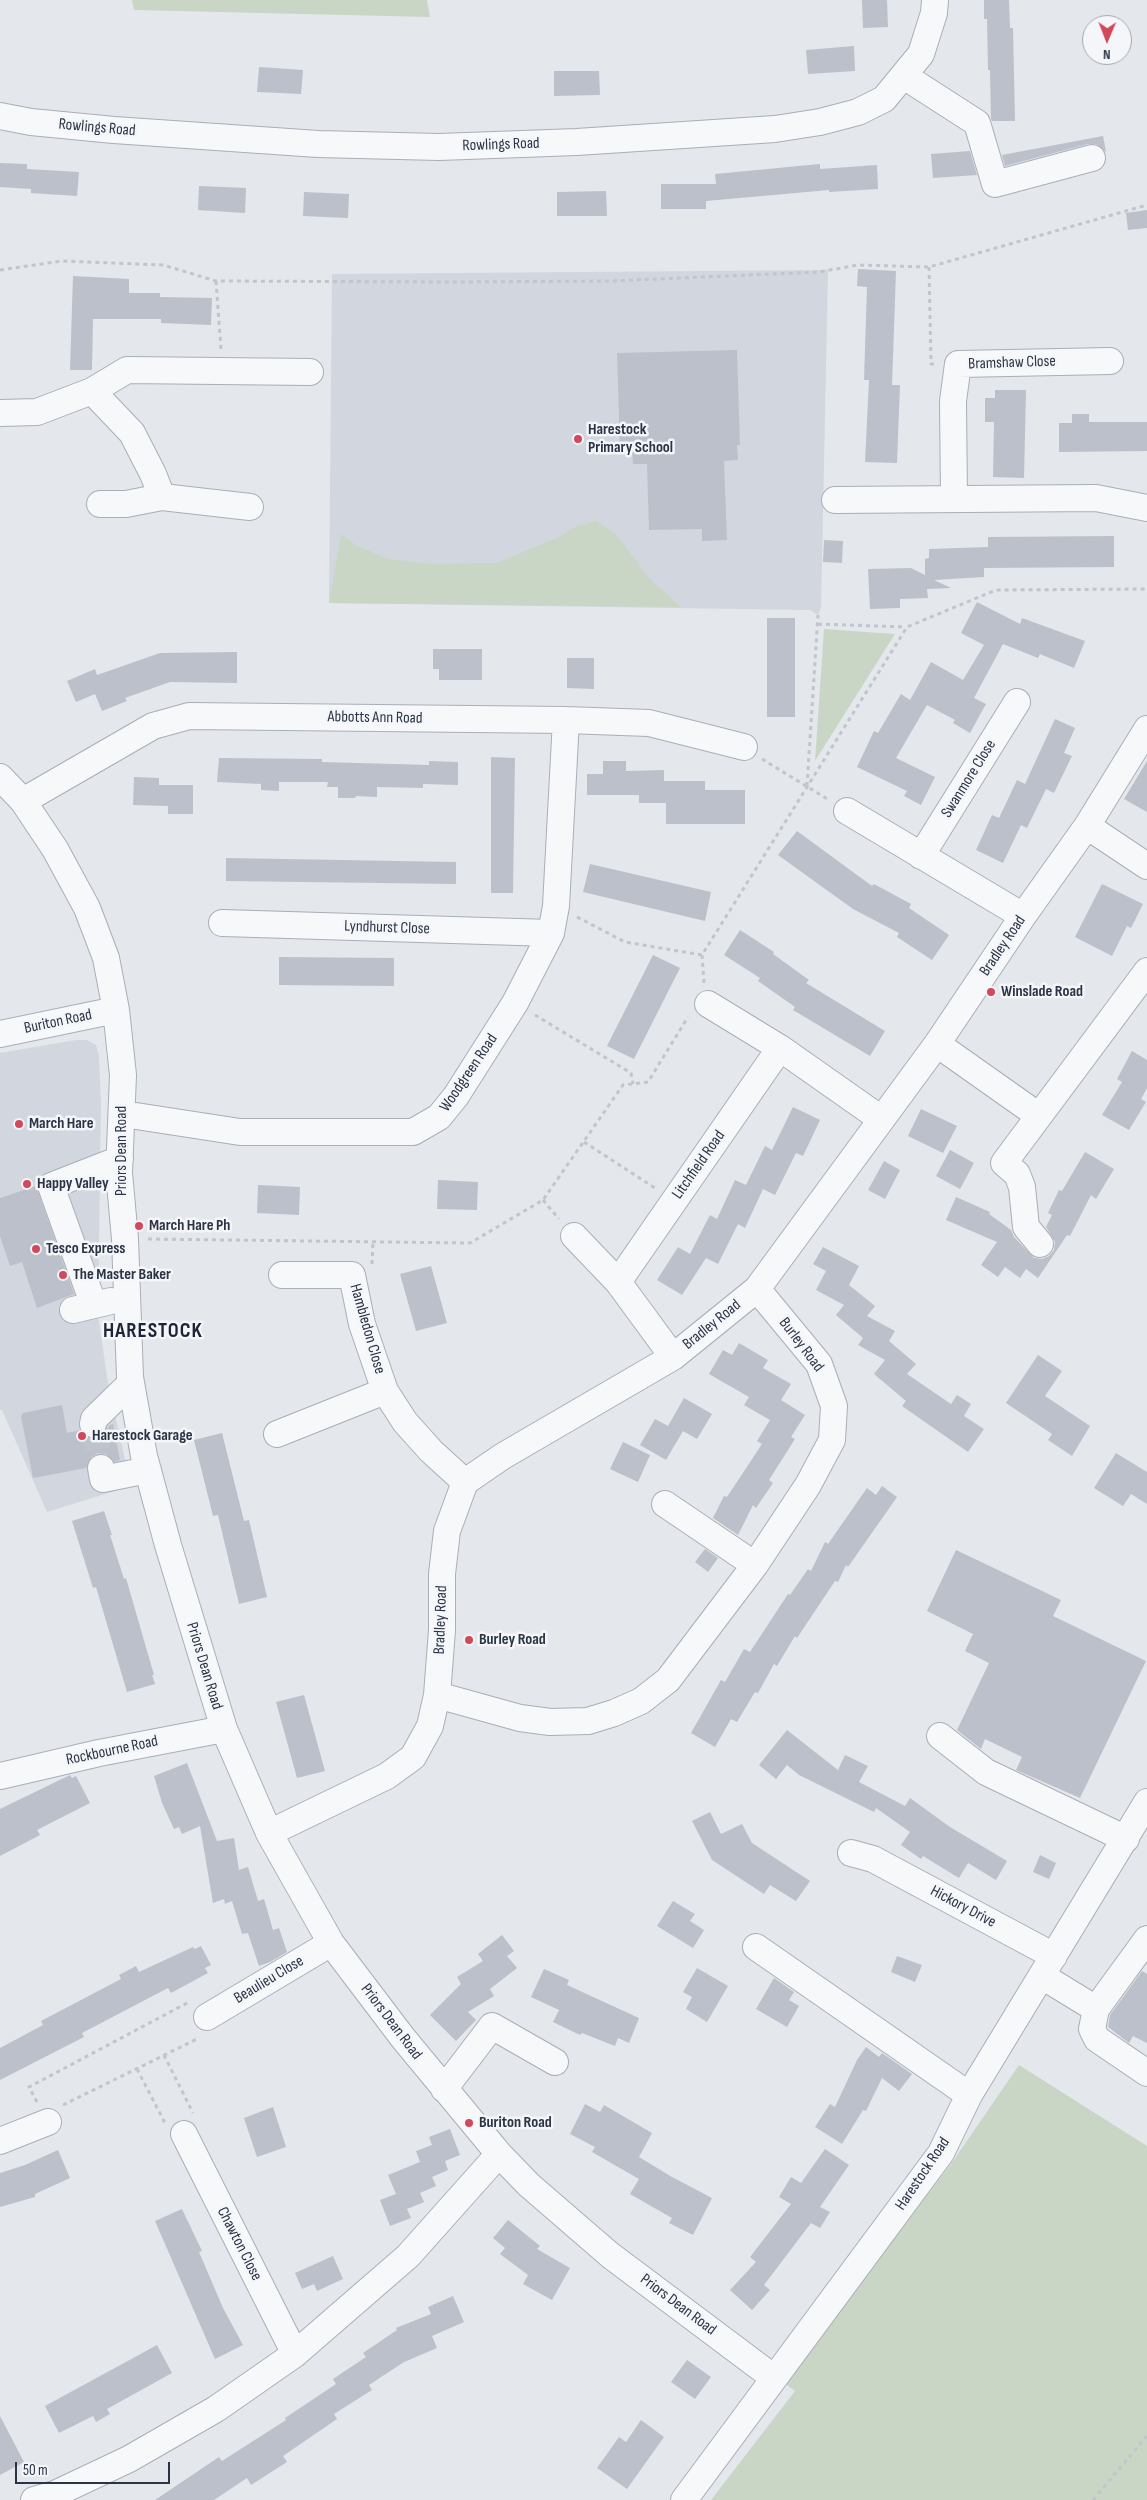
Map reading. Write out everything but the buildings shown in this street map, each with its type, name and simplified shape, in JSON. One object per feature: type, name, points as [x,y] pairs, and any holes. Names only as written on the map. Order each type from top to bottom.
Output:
[{"type":"street","name":"Rowlings Road","points":[[0,116],[31,122],[114,130],[318,144],[439,147],[576,142],[775,129],[820,122],[858,112],[884,99],[921,54],[934,13],[935,0]]},
{"type":"street","points":[[904,76],[977,123],[995,184],[1092,158]]},
{"type":"street","name":"Bramshaw Close","points":[[954,499],[953,401],[958,364],[1110,361]]},
{"type":"street","points":[[0,412],[38,412],[92,391],[127,370],[310,372]]},
{"type":"street","points":[[92,391],[132,433],[153,474],[162,497]]},
{"type":"street","points":[[100,504],[126,504],[162,497],[250,507]]},
{"type":"street","points":[[835,500],[1096,498],[1147,508]]},
{"type":"street","name":"Swanmore Close","points":[[921,856],[1017,702]]},
{"type":"street","name":"Abbotts Ann Road","points":[[23,802],[153,726],[189,716],[566,720],[649,723],[744,747]]},
{"type":"street","name":"Woodgreen Road","points":[[123,1114],[240,1132],[412,1132],[439,1117],[456,1096],[515,1003],[551,933],[556,906],[566,720]]},
{"type":"street","name":"Bradley Road","points":[[269,1833],[387,1776],[413,1757],[430,1726],[437,1694],[442,1630],[442,1574],[447,1530],[465,1482],[503,1456],[674,1357],[757,1288],[937,1044],[1023,916],[1087,826],[1147,729]]},
{"type":"street","name":"Priors Dean Road","points":[[0,777],[23,802],[55,849],[87,908],[106,958],[116,1010],[123,1075],[120,1159],[131,1382],[148,1470],[168,1545],[224,1729],[269,1833],[331,1942],[444,2089],[499,2154],[529,2185],[610,2255],[774,2378]]},
{"type":"street","points":[[847,811],[1023,916]]},
{"type":"street","points":[[1087,826],[1147,866]]},
{"type":"street","name":"Lyndhurst Close","points":[[222,923],[551,933]]},
{"type":"street","points":[[1040,1244],[1026,1227],[1022,1187],[1017,1174],[1004,1163],[1147,970]]},
{"type":"street","points":[[700,1003],[780,1048],[881,1119]]},
{"type":"street","name":"Buriton Road","points":[[0,1034],[116,1010]]},
{"type":"street","points":[[937,1044],[1039,1116]]},
{"type":"street","name":"Litchfield Road","points":[[618,1282],[780,1048]]},
{"type":"street","points":[[120,1159],[51,1186],[83,1306],[127,1299]]},
{"type":"street","points":[[574,1236],[618,1282],[674,1357]]},
{"type":"street","name":"Hambledon Close","points":[[282,1275],[352,1275],[362,1324],[385,1391],[405,1422],[431,1451],[465,1482]]},
{"type":"street","name":"Burley Road","points":[[437,1694],[520,1718],[550,1722],[588,1721],[614,1714],[641,1700],[668,1680],[755,1565],[808,1485],[832,1440],[834,1406],[819,1364],[757,1288]]},
{"type":"street","points":[[93,1424],[94,1419],[131,1382]]},
{"type":"street","points":[[276,1434],[385,1391]]},
{"type":"street","points":[[101,1468],[103,1479],[148,1470]]},
{"type":"street","points":[[665,1504],[755,1565]]},
{"type":"street","name":"Rockbourne Road","points":[[0,1776],[99,1753],[224,1729]]},
{"type":"street","points":[[940,1736],[986,1772],[1126,1839]]},
{"type":"street","name":"Harestock Road","points":[[684,2500],[941,2154],[969,2095],[1147,1802]]},
{"type":"street","name":"Hickory Drive","points":[[868,1851],[1048,1966],[1096,2009]]},
{"type":"street","points":[[1147,1939],[1096,2009],[1092,2029],[1097,2038],[1147,2073]]},
{"type":"street","name":"Beaulieu Close","points":[[207,2018],[331,1942]]},
{"type":"street","points":[[756,1947],[969,2095]]},
{"type":"street","points":[[444,2089],[492,2026],[554,2062]]},
{"type":"street","points":[[0,2141],[46,2118]]},
{"type":"street","name":"Chawton Close","points":[[184,2134],[295,2354]]},
{"type":"street","points":[[34,2500],[55,2494],[129,2459],[216,2409],[295,2354],[408,2256],[499,2154]]},
{"type":"path","points":[[0,270],[62,261],[163,265],[216,281],[610,281],[820,272],[858,265],[930,267],[1147,205]]},
{"type":"path","points":[[930,267],[931,364],[958,364]]},
{"type":"path","points":[[216,281],[223,372]]},
{"type":"path","points":[[817,624],[907,627],[996,590],[1147,589]]},
{"type":"path","points":[[807,787],[818,615]]},
{"type":"path","points":[[125,1239],[470,1243],[543,1200],[622,1085],[648,1082],[700,1003],[702,955],[907,627]]},
{"type":"path","points":[[744,747],[847,811]]},
{"type":"path","points":[[556,906],[625,942],[702,955]]},
{"type":"path","points":[[515,1003],[630,1073],[633,1084]]},
{"type":"path","points":[[584,1142],[674,1201]]},
{"type":"path","points":[[196,1998],[207,2018],[208,2034],[164,2055],[46,2118],[29,2087],[196,1998]]},
{"type":"path","points":[[137,2069],[173,2138],[184,2134],[199,2123],[164,2055]]},
{"type":"path","points":[[1093,2500],[1147,2436]]},
{"type":"shaded area","name":"Harestock Primary School","points":[[828,270],[821,608],[818,615],[810,610],[329,603],[332,274]]},
{"type":"shaded area","points":[[76,1040],[87,1040],[96,1045],[99,1057],[101,1104],[98,1314],[108,1384],[131,1486],[47,1512],[2,1410],[0,1410],[0,1053]]},
{"type":"green space","points":[[132,0],[427,0],[430,17],[134,10]]},
{"type":"green space","points":[[596,521],[616,534],[649,578],[681,607],[329,603],[341,534],[357,546],[389,559],[433,564],[496,563],[559,537],[577,526]]},
{"type":"green space","points":[[824,629],[895,634],[815,761]]},
{"type":"green space","points":[[1019,2065],[1147,2146],[1147,2500],[711,2500],[795,2391],[783,2382],[951,2164]]},
{"type":"tunnel","points":[[93,1424],[101,1468]]},
{"type":"place","name":"Harestock Primary School","points":[[578,439]]},
{"type":"place","name":"Winslade Road","points":[[991,992]]},
{"type":"place","name":"March Hare","points":[[19,1124]]},
{"type":"place","name":"Happy Valley","points":[[27,1184]]},
{"type":"place","name":"March Hare Ph","points":[[139,1226]]},
{"type":"place","name":"Tesco Express","points":[[36,1249]]},
{"type":"place","name":"The Master Baker","points":[[63,1275]]},
{"type":"place","name":"Harestock Garage","points":[[82,1436]]},
{"type":"place","name":"Burley Road","points":[[469,1640]]},
{"type":"place","name":"Buriton Road","points":[[469,2123]]},
{"type":"district","name":"HARESTOCK","points":[[153,1332]]}]
